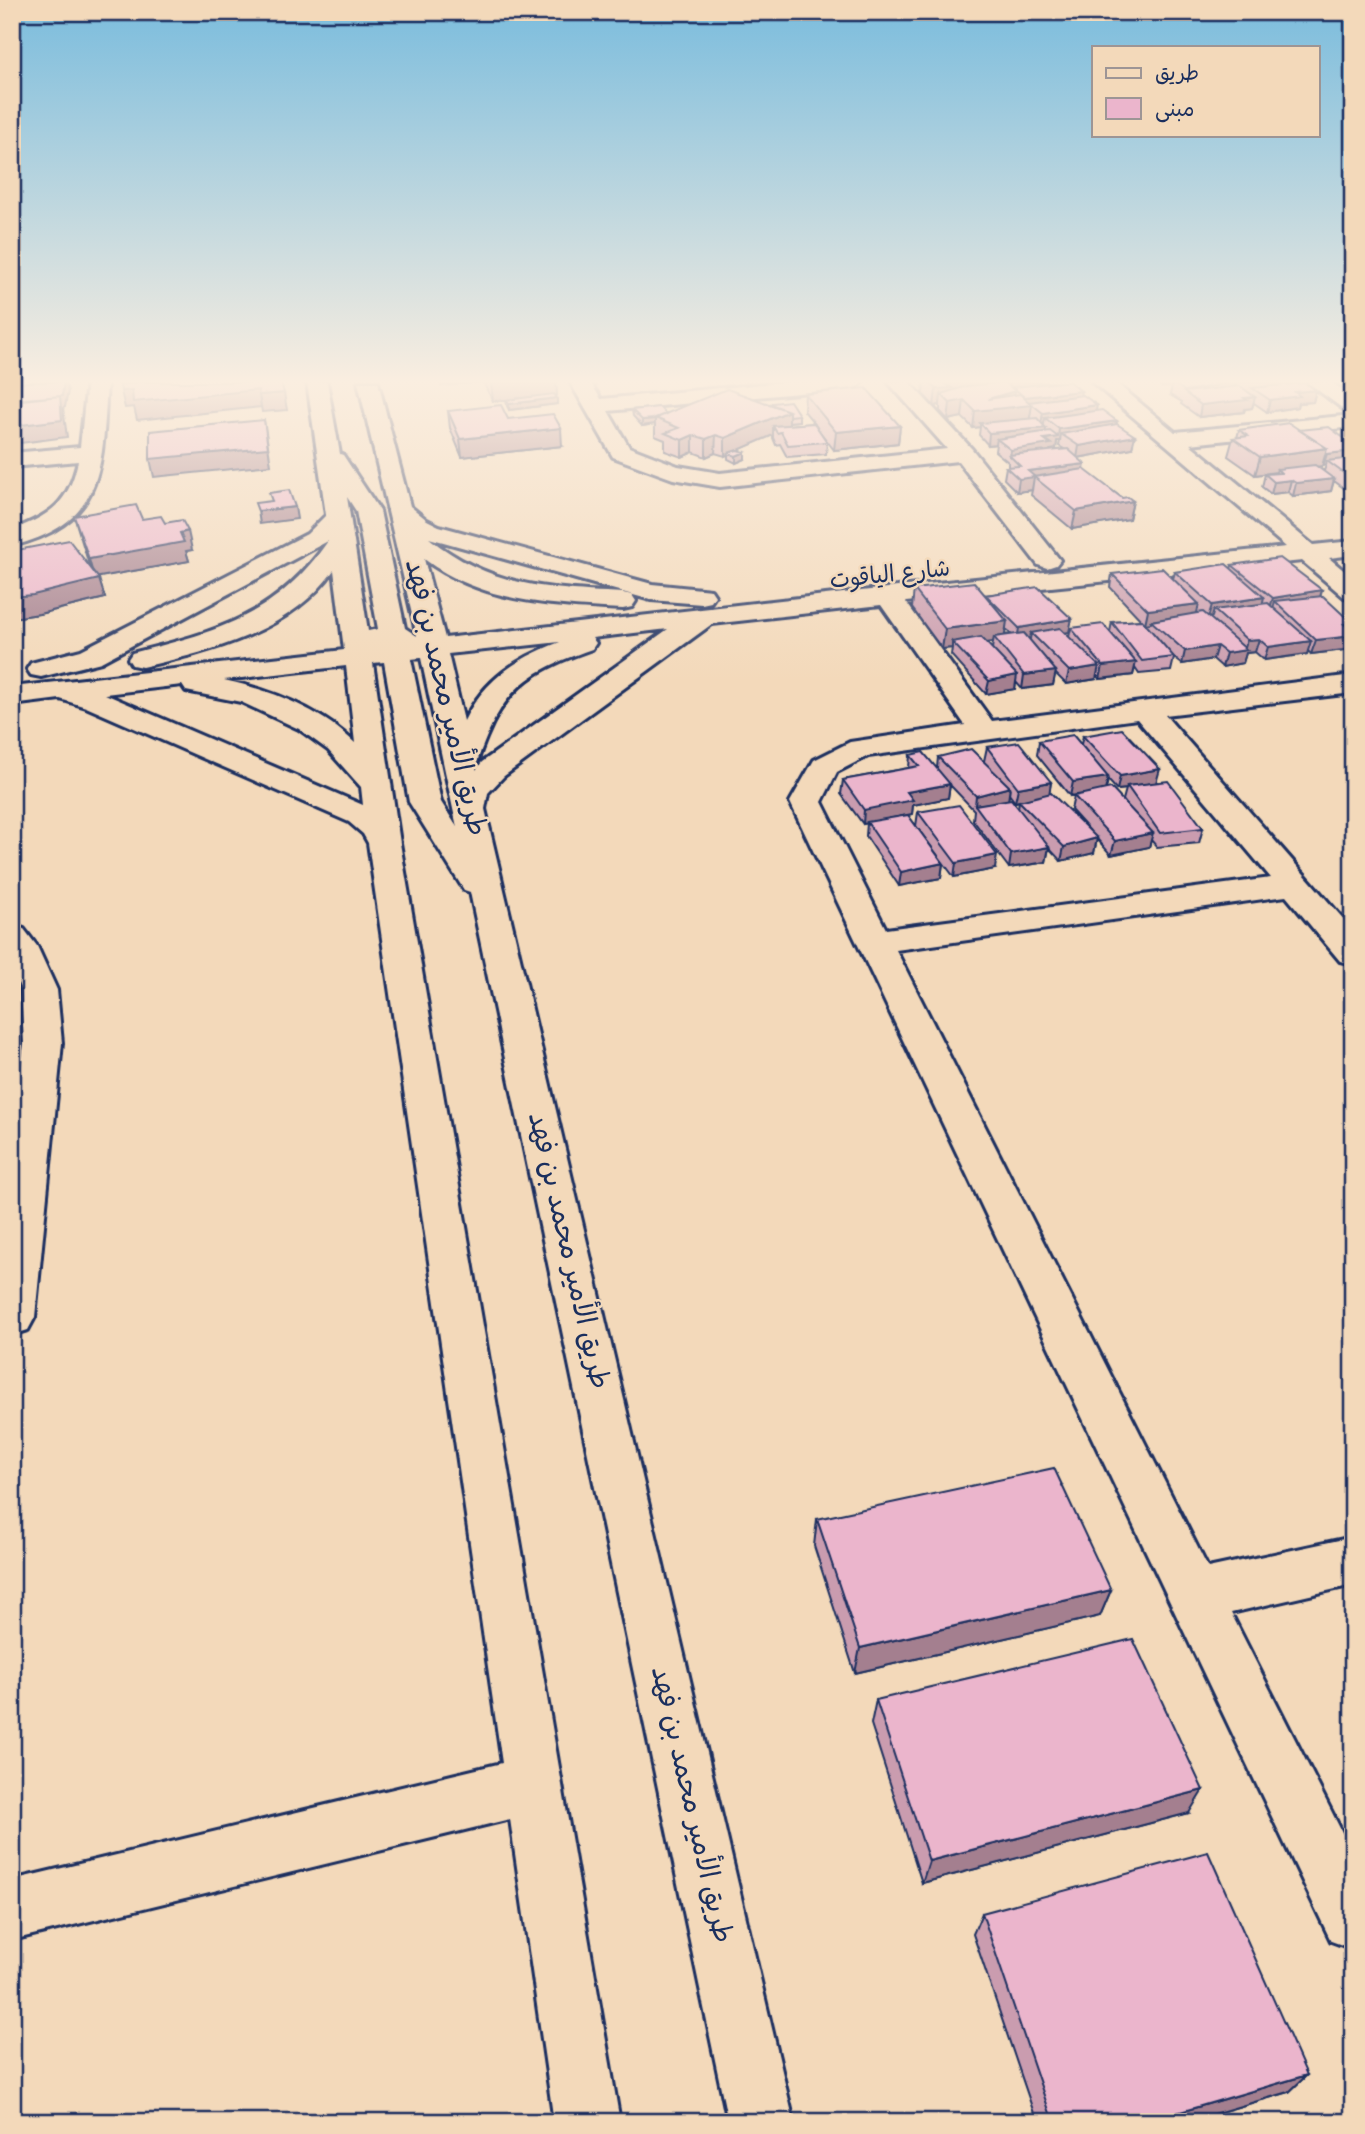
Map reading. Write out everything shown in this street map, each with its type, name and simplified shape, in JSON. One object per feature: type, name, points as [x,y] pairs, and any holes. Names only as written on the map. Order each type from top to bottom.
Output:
[{"type":"street","points":[[12,539],[54,521],[74,504],[84,482]]},
{"type":"street","name":"طريق الأمير محمد بن فهد","points":[[333,482],[340,527],[464,788],[761,2122]]},
{"type":"street","points":[[349,482],[368,511],[425,802],[491,907]]},
{"type":"street","name":"طريق الأمير محمد بن فهد","points":[[393,482],[403,521],[393,641],[375,784],[587,2122]]},
{"type":"street","points":[[986,482],[1048,560]]},
{"type":"street","points":[[1220,482],[1353,592]]},
{"type":"street","points":[[403,521],[430,531],[652,592],[702,596]]},
{"type":"street","points":[[403,521],[456,570],[497,586],[652,612]]},
{"type":"street","points":[[331,526],[340,527],[307,586],[270,614],[220,638],[31,686],[316,539],[331,526]]},
{"type":"street","name":"شارع الياقوت","points":[[652,612],[702,596],[1353,526]]},
{"type":"street","name":"شارع الياقوت","points":[[393,641],[652,612],[730,614],[1353,548]]},
{"type":"street","points":[[888,596],[984,731]]},
{"type":"street","points":[[652,612],[558,652],[516,675],[497,692],[487,705],[464,788],[473,791],[493,769],[687,628],[730,614]]},
{"type":"street","points":[[142,659],[393,641]]},
{"type":"street","points":[[117,684],[393,641]]},
{"type":"street","points":[[12,673],[31,686],[96,700],[360,814],[377,829],[384,843]]},
{"type":"street","points":[[1353,684],[1144,709],[861,748],[825,766],[806,803],[1353,1919]]},
{"type":"street","points":[[31,686],[202,686],[260,700],[296,716],[337,742],[375,784]]},
{"type":"street","points":[[1144,709],[1353,953]]},
{"type":"street","points":[[874,942],[1294,885]]},
{"type":"street","points":[[12,937],[24,954],[39,990],[43,1043],[12,1317]]},
{"type":"street","points":[[1195,1596],[1353,1561]]},
{"type":"street","points":[[12,1910],[534,1784]]},
{"type":"building","points":[[1040,482],[1100,482],[1122,498],[1128,497],[1133,501],[1076,511]]},
{"type":"building","points":[[289,490],[295,507],[258,511],[255,503],[272,501],[269,493]]},
{"type":"building","points":[[136,505],[142,519],[161,516],[165,523],[182,520],[188,531],[180,533],[184,542],[89,559],[74,516]]},
{"type":"building","points":[[69,540],[99,579],[33,595],[12,597],[12,551]]},
{"type":"building","points":[[1280,558],[1322,590],[1273,598],[1232,565]]},
{"type":"building","points":[[1226,564],[1264,597],[1212,605],[1175,572]]},
{"type":"building","points":[[1162,568],[1199,604],[1148,610],[1112,574]]},
{"type":"building","points":[[974,582],[1007,621],[945,629],[914,589]]},
{"type":"building","points":[[1038,587],[1072,619],[1019,628],[986,595]]},
{"type":"building","points":[[1323,596],[1352,623],[1344,624],[1353,632],[1353,636],[1316,640],[1275,601]]},
{"type":"building","points":[[1268,603],[1311,641],[1268,647],[1259,639],[1247,640],[1214,610]]},
{"type":"building","points":[[1203,612],[1247,650],[1226,653],[1217,646],[1185,651],[1151,621]]},
{"type":"building","points":[[1142,620],[1174,657],[1142,661],[1112,622]]},
{"type":"building","points":[[1103,624],[1136,662],[1103,666],[1071,628]]},
{"type":"building","points":[[1060,628],[1099,666],[1069,671],[1031,633]]},
{"type":"building","points":[[1024,633],[1056,671],[1024,675],[994,637]]},
{"type":"building","points":[[981,637],[1017,675],[989,681],[952,642]]},
{"type":"building","points":[[1122,729],[1160,769],[1120,776],[1083,736]]},
{"type":"building","points":[[1073,735],[1108,777],[1073,782],[1039,741]]},
{"type":"building","points":[[1019,742],[1051,782],[1018,788],[987,747]]},
{"type":"building","points":[[971,749],[1010,787],[976,796],[938,757]]},
{"type":"building","points":[[923,752],[950,784],[907,792],[913,800],[864,810],[843,780],[919,766],[910,755]]},
{"type":"building","points":[[1168,781],[1203,828],[1160,833],[1127,786]]},
{"type":"building","points":[[1111,788],[1153,833],[1115,841],[1074,796]]},
{"type":"building","points":[[1051,793],[1097,838],[1064,847],[1019,801]]},
{"type":"building","points":[[1011,799],[1049,847],[1011,854],[975,805]]},
{"type":"building","points":[[959,805],[997,855],[956,863],[918,812]]},
{"type":"building","points":[[908,815],[943,863],[901,872],[867,822]]},
{"type":"building","points":[[1054,1468],[1111,1590],[860,1648],[817,1519]]},
{"type":"building","points":[[1133,1639],[1203,1790],[929,1861],[876,1700]]},
{"type":"building","points":[[1208,1852],[1307,2075],[1146,2122],[1053,2122],[982,1913]]}]
